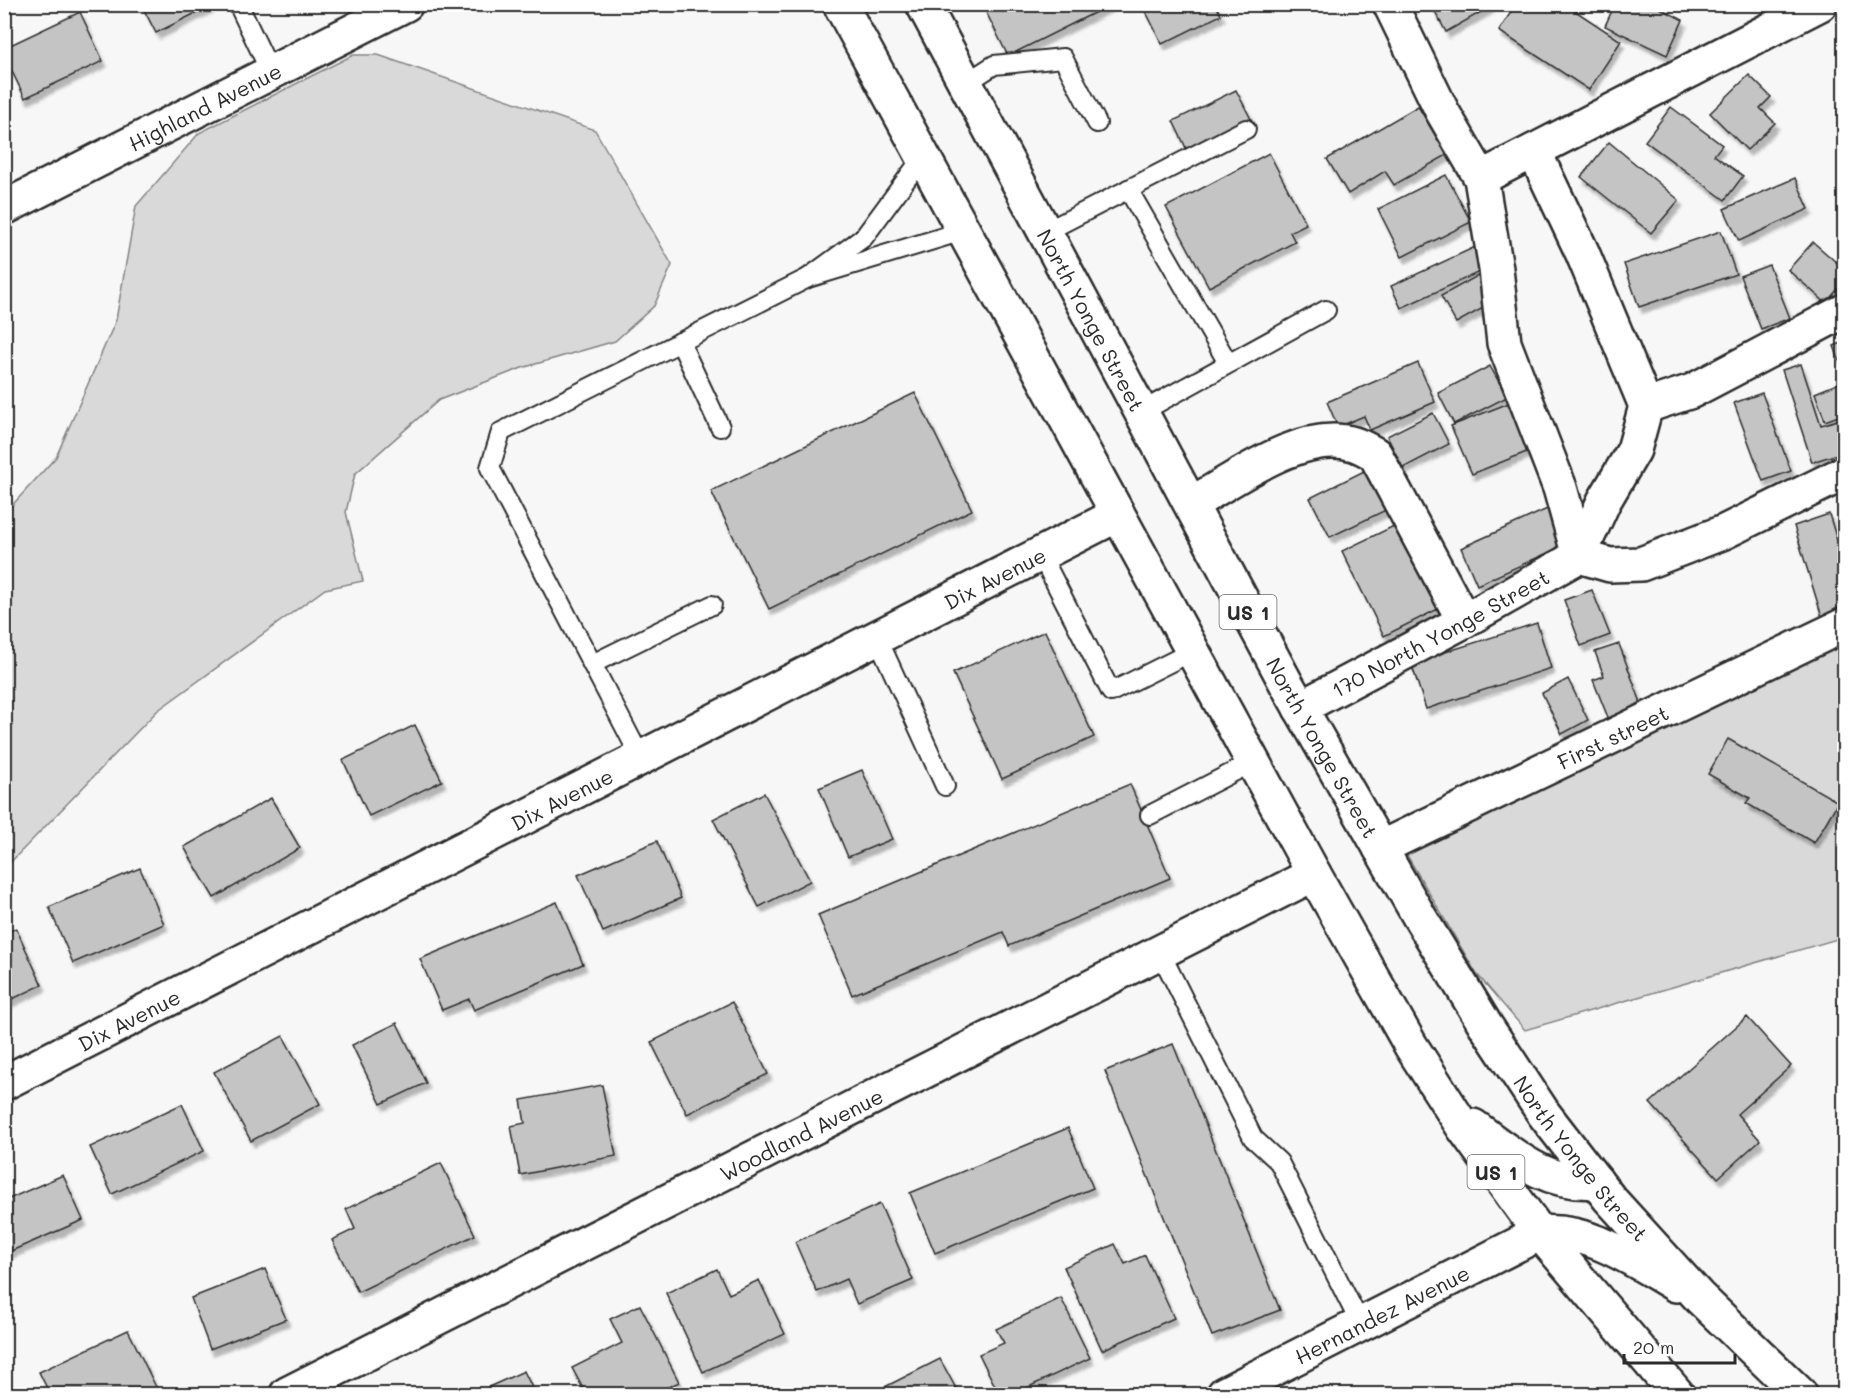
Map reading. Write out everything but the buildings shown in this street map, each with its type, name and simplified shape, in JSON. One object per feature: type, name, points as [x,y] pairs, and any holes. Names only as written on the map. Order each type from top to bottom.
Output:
[{"type":"street","name":"Highland Avenue","points":[[4,208],[406,4]]},
{"type":"street","name":"US 1","points":[[840,4],[1314,874],[1411,1046],[1540,1233],[1677,1395]]},
{"type":"street","name":"North Yonge Street","points":[[923,4],[1300,708],[1486,1026],[1544,1114],[1596,1181],[1700,1298],[1800,1395]]},
{"type":"street","points":[[1390,4],[1442,111],[1481,178],[1496,269],[1504,343],[1560,488],[1579,556]]},
{"type":"street","points":[[1481,178],[1820,4]]},
{"type":"street","points":[[1534,151],[1582,252],[1646,406],[1634,450],[1604,501],[1579,556]]},
{"type":"street","points":[[1646,406],[1692,391],[1845,311]]},
{"type":"street","points":[[1191,504],[1283,452],[1324,441],[1353,443],[1375,454],[1464,621]]},
{"type":"street","points":[[1579,556],[1610,565],[1641,564],[1724,532],[1845,473]]},
{"type":"street","name":"Dix Avenue","points":[[4,1083],[1041,555],[1117,514]]},
{"type":"street","name":"170 North Yonge Street","points":[[1300,708],[1464,621],[1579,556]]},
{"type":"street","name":"First street","points":[[1380,848],[1845,626]]},
{"type":"street","name":"Woodland Avenue","points":[[287,1395],[1314,874]]},
{"type":"street","points":[[1453,1110],[1532,1168],[1564,1181],[1596,1181]]},
{"type":"street","points":[[1540,1233],[1561,1231],[1578,1236],[1624,1255],[1700,1298]]},
{"type":"street","name":"Hernandez Avenue","points":[[1224,1395],[1540,1233]]},
{"type":"lane","points":[[238,4],[271,73]]},
{"type":"lane","points":[[966,83],[994,65],[1064,58],[1097,123]]},
{"type":"lane","points":[[1046,232],[1246,129]]},
{"type":"lane","points":[[641,758],[490,468],[501,432],[808,278],[864,237],[923,157]]},
{"type":"lane","points":[[1128,189],[1228,363]]},
{"type":"lane","points":[[808,278],[963,231]]},
{"type":"lane","points":[[1141,412],[1326,310]]},
{"type":"lane","points":[[680,342],[720,426]]},
{"type":"lane","points":[[1041,555],[1111,692],[1193,651]]},
{"type":"lane","points":[[592,664],[712,605]]},
{"type":"lane","points":[[877,637],[945,786]]},
{"type":"lane","points":[[1150,815],[1253,762]]},
{"type":"lane","points":[[1160,952],[1253,1138],[1280,1162],[1361,1325]]},
{"type":"shaded area","points":[[353,55],[378,55],[595,130],[672,265],[654,306],[615,341],[522,368],[439,400],[355,474],[346,512],[363,581],[325,589],[157,711],[5,868],[5,513],[56,457],[116,320],[136,206],[199,133]]},
{"type":"shaded area","points":[[1844,625],[1844,937],[1525,1030],[1476,973],[1398,840]]}]
